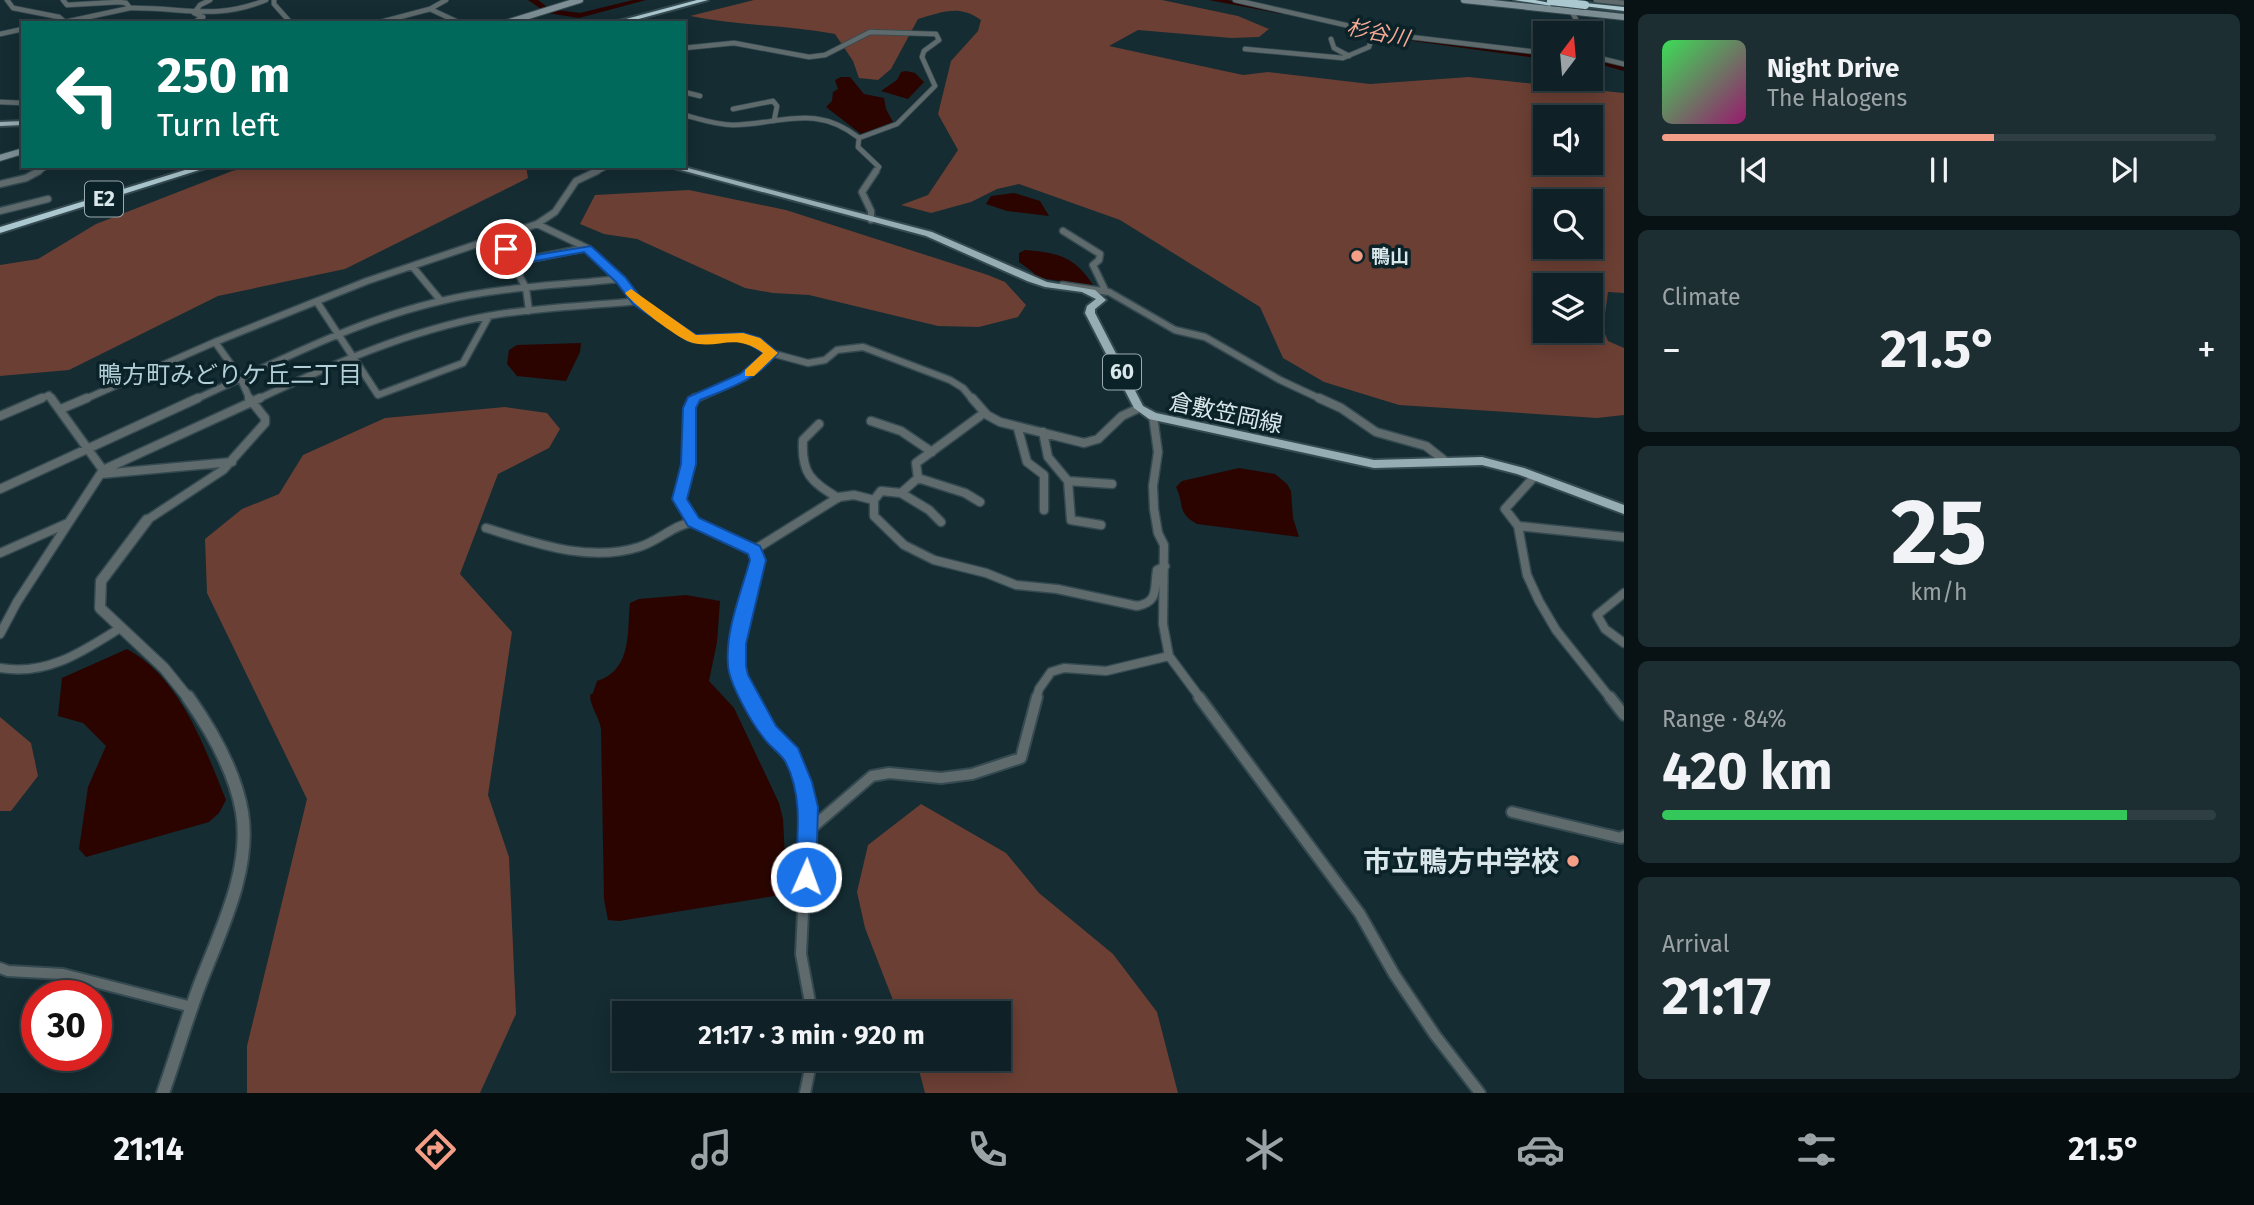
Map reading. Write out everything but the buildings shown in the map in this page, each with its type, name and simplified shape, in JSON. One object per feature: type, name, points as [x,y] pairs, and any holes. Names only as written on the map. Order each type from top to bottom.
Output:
[{"type":"highway","points":[[609,21],[690,0]]},
{"type":"highway","points":[[622,21],[705,0]]},
{"type":"highway","points":[[1517,0],[1624,10]]},
{"type":"highway","points":[[1542,0],[1552,3]]},
{"type":"highway","name":"E2","points":[[0,227],[187,168]]},
{"type":"highway","name":"E2","points":[[0,227],[201,168]]},
{"type":"main road","points":[[512,21],[580,0]]},
{"type":"main road","points":[[1464,0],[1624,18]]},
{"type":"main road","points":[[0,124],[21,123]]},
{"type":"main road","points":[[0,158],[21,152]]},
{"type":"main road","name":"倉敷笠岡線","points":[[677,168],[958,244],[1045,284],[1093,291],[1101,300],[1090,308],[1090,313],[1139,408],[1153,416],[1374,464],[1482,461],[1624,510]]},
{"type":"street","points":[[7,0],[13,8],[59,17],[64,21]]},
{"type":"street","points":[[63,0],[64,4],[86,7],[120,2],[126,3],[130,8]]},
{"type":"street","points":[[194,13],[200,5],[210,0]]},
{"type":"street","points":[[70,21],[130,8],[194,13],[237,12],[267,0]]},
{"type":"street","points":[[274,0],[274,4],[289,21]]},
{"type":"street","points":[[384,21],[429,9],[446,0]]},
{"type":"street","points":[[1235,0],[1372,33],[1533,52]]},
{"type":"street","points":[[1566,0],[1577,21]]},
{"type":"street","points":[[1596,0],[1624,3]]},
{"type":"street","points":[[429,9],[456,21]]},
{"type":"street","points":[[194,13],[203,17],[196,21]]},
{"type":"street","points":[[0,34],[21,29]]},
{"type":"street","points":[[686,48],[734,43],[809,57],[825,55],[870,32],[912,31],[936,34],[939,40],[924,51],[922,57],[935,86],[897,124],[859,138]]},
{"type":"street","points":[[1245,49],[1327,58],[1349,56],[1369,47],[1372,33]]},
{"type":"street","points":[[1331,39],[1335,48],[1349,56]]},
{"type":"street","points":[[1603,60],[1622,67]]},
{"type":"street","points":[[686,89],[700,96]]},
{"type":"street","points":[[733,109],[774,101],[777,106],[774,121]]},
{"type":"street","points":[[0,102],[21,103]]},
{"type":"street","points":[[686,116],[719,125],[824,116],[849,128],[859,138]]},
{"type":"street","points":[[859,138],[858,147],[879,167],[862,192],[871,211],[871,220]]},
{"type":"street","points":[[0,184],[26,178],[44,168]]},
{"type":"street","points":[[61,409],[215,342],[367,281],[537,223],[555,212],[576,181],[604,168]]},
{"type":"street","points":[[0,211],[48,199]]},
{"type":"street","points":[[537,223],[587,248],[620,279],[638,301],[693,339],[743,337],[755,341],[771,353],[815,364],[837,350],[863,347],[950,380],[963,387],[987,415],[1018,429],[1043,432],[1084,443],[1092,442],[1122,416],[1139,408]]},
{"type":"street","points":[[1063,231],[1100,254],[1100,260],[1093,265],[1105,290]]},
{"type":"street","points":[[498,235],[526,288],[528,311]]},
{"type":"street","points":[[514,262],[587,248]]},
{"type":"street","points":[[412,266],[441,301]]},
{"type":"street","points":[[0,489],[337,334],[441,301],[526,288],[620,279]]},
{"type":"street","points":[[1045,284],[1105,290],[1175,330],[1205,337],[1280,380],[1341,408],[1376,432],[1426,446],[1444,461]]},
{"type":"street","points":[[0,634],[17,602],[102,472],[353,357],[415,334],[489,316],[638,301]]},
{"type":"street","points":[[317,302],[378,395],[463,363],[489,316]]},
{"type":"street","points":[[163,1093],[231,899],[242,849],[243,816],[233,779],[203,722],[173,677],[100,608],[101,581],[121,549],[147,520],[232,462],[265,422],[265,418],[251,402],[240,377],[215,342]]},
{"type":"street","points":[[693,522],[680,499],[689,464],[690,408],[695,397],[745,377],[771,353]]},
{"type":"street","points":[[0,416],[49,395],[102,472]]},
{"type":"street","points":[[918,478],[916,463],[980,416]]},
{"type":"street","points":[[1153,416],[1158,452],[1153,486],[1154,509],[1158,533],[1164,545],[1163,624],[1169,656],[1360,914],[1394,974],[1435,1035],[1480,1093]]},
{"type":"street","points":[[871,421],[901,431],[932,452]]},
{"type":"street","points":[[819,424],[803,440],[803,463],[808,479],[838,498]]},
{"type":"street","points":[[1018,429],[1027,462],[1044,475],[1044,510]]},
{"type":"street","points":[[1043,432],[1048,457],[1068,481],[1071,520],[1101,524]]},
{"type":"street","points":[[102,472],[232,462]]},
{"type":"street","points":[[1534,477],[1505,509],[1518,526],[1527,575],[1556,630],[1624,715]]},
{"type":"street","points":[[901,493],[918,478]]},
{"type":"street","points":[[918,478],[965,492],[980,502]]},
{"type":"street","points":[[1068,481],[1112,484]]},
{"type":"street","points":[[941,522],[929,510],[901,493],[881,491],[874,500],[874,516],[916,553],[1016,584],[1057,589],[1137,606],[1148,604],[1153,599],[1157,570],[1165,566]]},
{"type":"street","points":[[754,550],[838,498],[849,494],[874,500]]},
{"type":"street","points":[[486,528],[580,554],[603,554],[649,544],[688,522],[693,522],[754,550],[758,560],[737,644],[737,666],[739,676],[769,731],[791,754],[805,794],[807,832],[802,954],[810,1001]]},
{"type":"street","points":[[0,553],[68,523]]},
{"type":"street","points":[[1518,526],[1624,537]]},
{"type":"street","points":[[1624,593],[1597,615],[1605,629],[1624,643]]},
{"type":"street","points":[[0,668],[10,671],[40,669],[66,661],[120,628]]},
{"type":"street","points":[[807,832],[872,776],[889,773],[941,778],[972,774],[1021,758],[1040,689],[1051,672],[1064,668],[1106,671],[1169,656]]},
{"type":"street","points":[[1512,812],[1620,838],[1624,836]]},
{"type":"street","points":[[0,968],[8,971],[63,974],[192,1007]]},
{"type":"street","points":[[804,1093],[809,1071]]},
{"type":"shaded area","points":[[754,0],[1162,0],[1238,16],[1269,29],[1259,37],[1231,38],[1138,30],[1109,46],[1243,75],[1268,72],[1370,84],[1469,77],[1533,84],[1533,91],[1624,93],[1624,293],[1608,292],[1603,329],[1608,341],[1624,348],[1624,415],[1597,418],[1399,405],[1324,382],[1283,358],[1260,307],[1120,220],[1019,184],[997,189],[971,202],[931,213],[901,205],[928,195],[958,150],[938,114],[951,61],[978,31],[981,20],[973,15],[950,11],[918,19],[891,69],[878,80],[859,78],[853,61],[835,34],[690,16]]},
{"type":"shaded area","points":[[901,72],[915,73],[924,82],[908,99],[881,91],[897,80]]},
{"type":"shaded area","points":[[850,77],[864,94],[884,98],[893,122],[861,134],[826,107],[832,101],[833,92],[838,89],[835,80]]},
{"type":"shaded area","points":[[246,168],[526,168],[528,178],[345,269],[218,296],[69,370],[0,376],[0,265],[38,259],[96,224]]},
{"type":"shaded area","points":[[689,190],[786,210],[988,275],[1005,282],[1026,305],[1018,317],[979,327],[938,326],[809,295],[745,288],[637,239],[604,234],[580,224],[595,195]]},
{"type":"shaded area","points":[[1014,193],[1040,201],[1049,216],[1007,211],[986,204],[991,196]]},
{"type":"shaded area","points":[[1025,250],[1065,258],[1080,268],[1094,286],[1033,277],[1034,273],[1019,262],[1019,253]]},
{"type":"shaded area","points":[[581,343],[580,352],[566,381],[517,376],[507,364],[509,350],[517,345]]},
{"type":"shaded area","points":[[505,407],[547,413],[560,429],[549,448],[498,474],[460,574],[512,632],[488,795],[509,857],[516,1014],[480,1093],[247,1093],[247,1046],[307,799],[207,593],[205,539],[242,509],[279,494],[303,455],[385,418]]},
{"type":"shaded area","points":[[1239,468],[1275,474],[1287,484],[1291,491],[1293,518],[1299,537],[1197,524],[1186,516],[1176,487],[1182,481]]},
{"type":"shaded area","points":[[686,595],[720,601],[717,642],[709,681],[734,708],[779,803],[783,819],[787,894],[619,921],[608,920],[604,899],[601,729],[590,695],[597,681],[608,676],[622,659],[626,649],[630,603],[639,599]]},
{"type":"shaded area","points":[[127,649],[146,661],[176,695],[209,758],[226,800],[219,813],[209,822],[86,857],[79,849],[88,787],[106,746],[83,723],[58,716],[62,678]]},
{"type":"shaded area","points":[[0,717],[31,743],[38,776],[11,811],[0,811]]},
{"type":"shaded area","points":[[921,804],[1006,853],[1039,893],[1113,954],[1157,1012],[1178,1093],[925,1093],[919,1071],[1011,1071],[1011,1001],[893,1001],[865,928],[857,892],[868,845]]},
{"type":"waterway","points":[[532,0],[547,8]]},
{"type":"waterway","points":[[579,16],[642,0]]},
{"type":"waterway","name":"杉谷川","points":[[1213,0],[1282,12]]},
{"type":"waterway","points":[[550,11],[577,15]]},
{"type":"waterway","name":"杉谷川","points":[[1369,33],[1533,54]]},
{"type":"waterway","name":"杉谷川","points":[[1603,62],[1624,68]]},
{"type":"slow traffic","points":[[631,293],[638,301],[693,339],[743,337],[755,341],[771,353],[750,373]]},
{"type":"place","name":"鴨山","points":[[1357,256]]},
{"type":"place","name":"市立鴨方中学校","points":[[1573,861]]},
{"type":"district","name":"鴨方町みどりケ丘二丁目","points":[[230,375]]},
{"type":"route","points":[[506,249],[514,262],[587,248],[620,279],[638,301],[693,339],[743,337],[755,341],[771,353],[745,377],[695,397],[690,408],[688,427],[689,464],[680,487],[680,499],[693,522],[754,550],[758,560],[737,644],[737,666],[739,676],[756,709],[769,731],[791,754],[803,782],[808,807],[806,877]]}]
